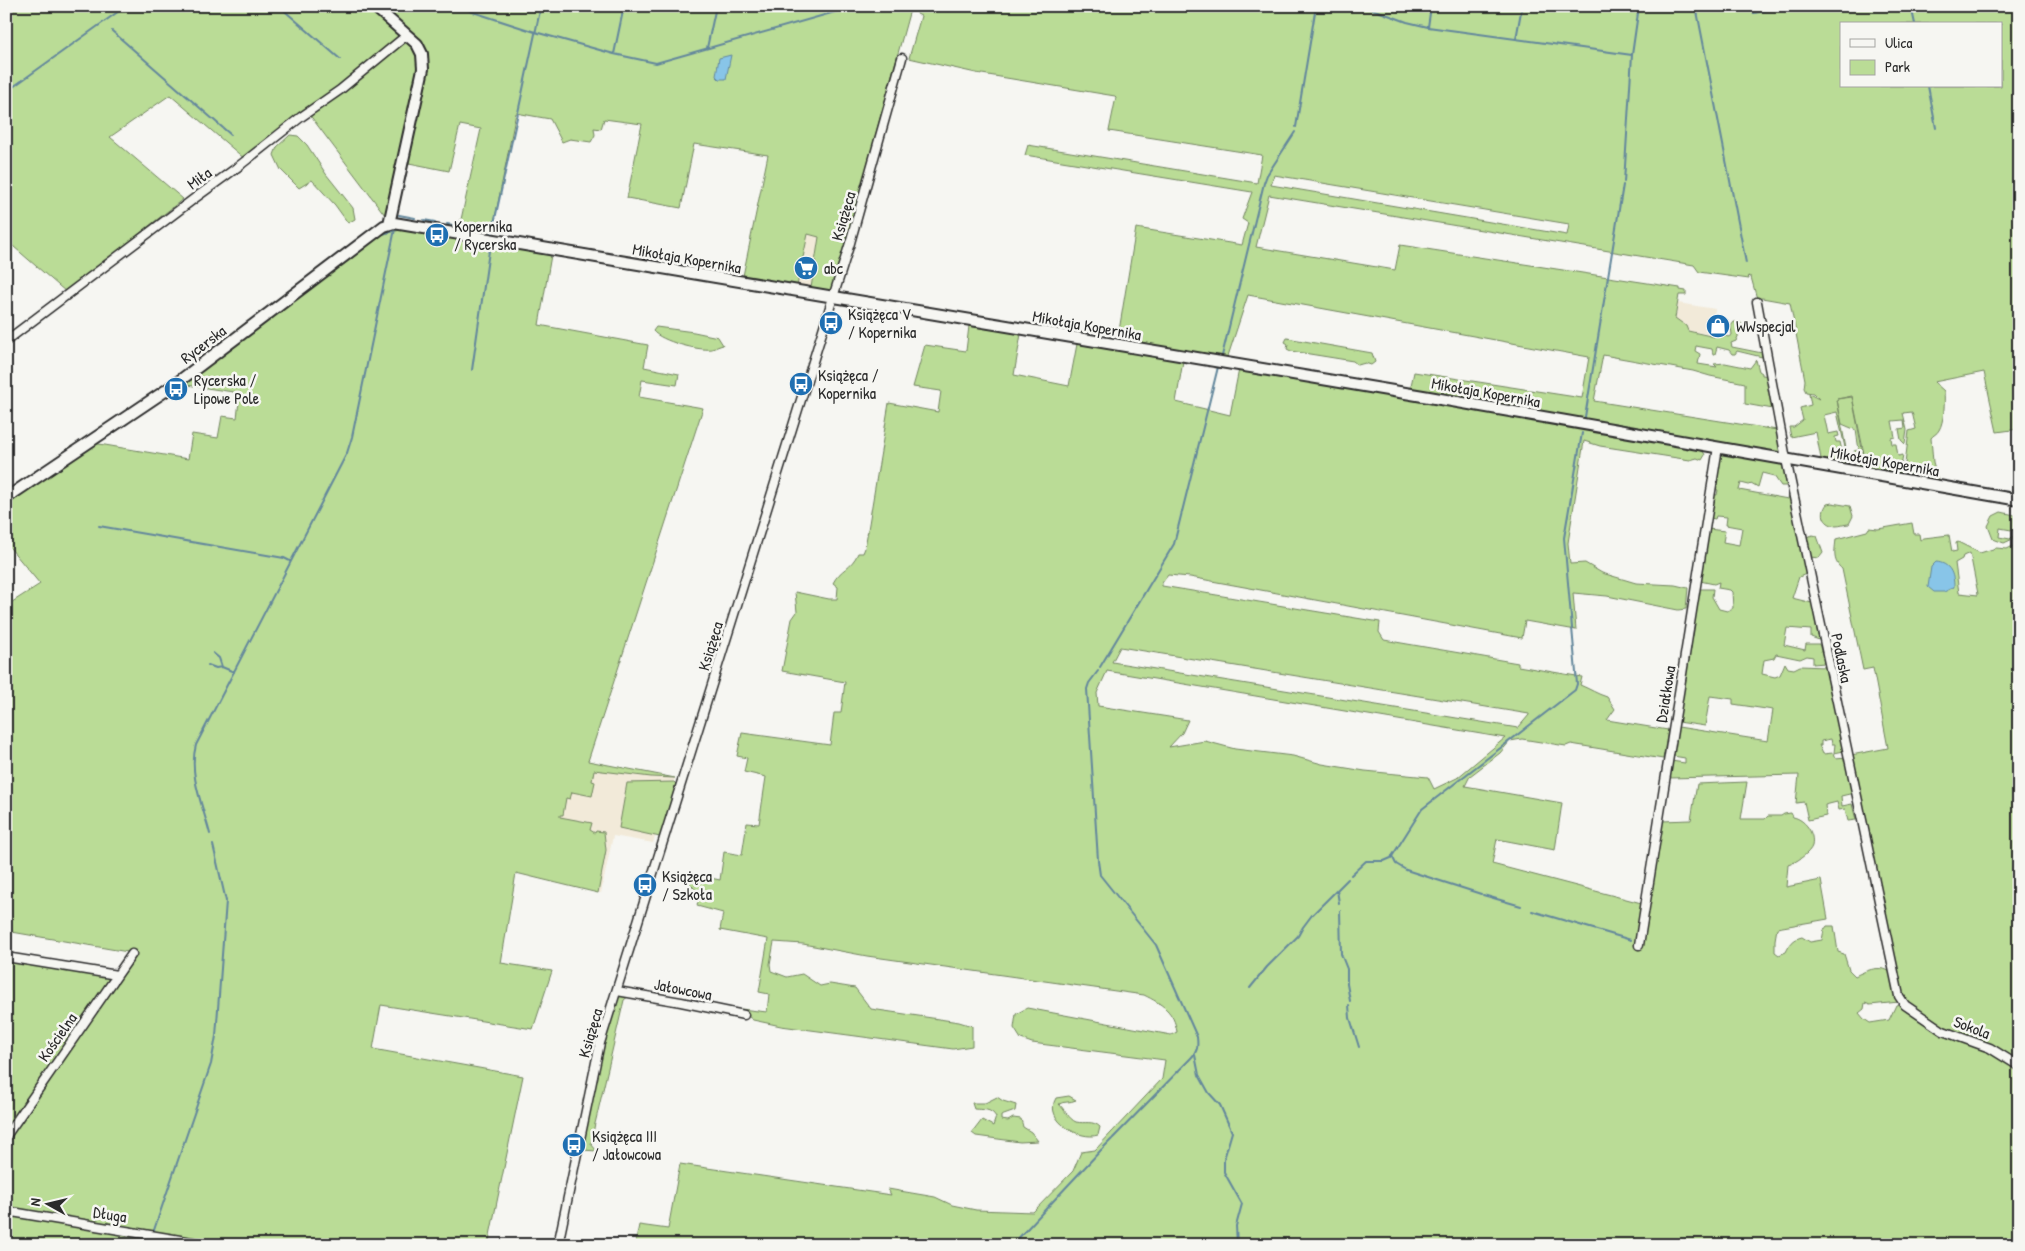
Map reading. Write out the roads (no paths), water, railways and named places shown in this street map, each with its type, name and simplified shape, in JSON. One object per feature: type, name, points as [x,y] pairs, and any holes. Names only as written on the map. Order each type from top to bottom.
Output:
[{"type":"street","points":[[374,6],[417,44],[422,54],[423,69],[388,224]]},
{"type":"street","name":"Miła","points":[[6,341],[240,166],[301,117],[340,90],[407,35]]},
{"type":"street","name":"Książęca","points":[[558,1245],[600,1043],[850,243],[902,58]]},
{"type":"street","name":"Mikołaja Kopernika","points":[[388,224],[399,223],[1718,447],[2019,500]]},
{"type":"street","name":"Rycerska","points":[[6,498],[174,385],[388,224]]},
{"type":"street","name":"Podlaska","points":[[1758,302],[1786,459],[1899,996],[1905,1005],[1916,1012]]},
{"type":"street","name":"Działkowa","points":[[1639,945],[1718,447]]},
{"type":"street","name":"Kościelna","points":[[6,1136],[132,954]]},
{"type":"street","points":[[6,957],[117,975]]},
{"type":"street","name":"Jałowcowa","points":[[616,991],[744,1015]]},
{"type":"street","name":"Sokola","points":[[1916,1012],[1943,1031],[1990,1048],[2019,1066]]},
{"type":"street","name":"Długa","points":[[6,1211],[210,1245]]},
{"type":"water","points":[[731,55],[726,79],[719,79],[716,76],[719,58]]},
{"type":"water","points":[[1936,562],[1945,564],[1953,578],[1954,587],[1944,592],[1934,592],[1928,587],[1931,567]]},
{"type":"waterway","points":[[6,92],[126,6]]},
{"type":"waterway","points":[[279,6],[340,59]]},
{"type":"waterway","points":[[465,6],[470,11],[535,32],[614,54],[656,63],[856,6]]},
{"type":"waterway","points":[[492,233],[541,6]]},
{"type":"waterway","points":[[614,54],[624,6]]},
{"type":"waterway","points":[[707,48],[716,6]]},
{"type":"waterway","points":[[828,14],[829,6]]},
{"type":"waterway","points":[[935,6],[948,11],[962,6]]},
{"type":"waterway","points":[[1296,127],[1316,6]]},
{"type":"waterway","points":[[1364,6],[1407,22],[1428,27],[1632,55]]},
{"type":"waterway","points":[[1428,27],[1431,6]]},
{"type":"waterway","points":[[1516,39],[1522,6]]},
{"type":"waterway","points":[[1624,182],[1632,55],[1639,6]]},
{"type":"waterway","points":[[1696,6],[1746,263]]},
{"type":"waterway","points":[[1753,6],[1754,13],[1786,6]]},
{"type":"waterway","points":[[1911,6],[1915,22]]},
{"type":"waterway","points":[[112,31],[231,135]]},
{"type":"waterway","points":[[1928,88],[1936,128]]},
{"type":"waterway","points":[[1222,356],[1264,183],[1267,175],[1295,132]]},
{"type":"waterway","points":[[1585,417],[1623,185]]},
{"type":"waterway","points":[[399,215],[415,218]]},
{"type":"waterway","points":[[424,220],[435,222]]},
{"type":"waterway","points":[[447,224],[480,230]]},
{"type":"waterway","points":[[210,834],[195,779],[194,756],[196,745],[347,453],[352,437],[395,229]]},
{"type":"waterway","points":[[379,235],[400,229]]},
{"type":"waterway","points":[[472,370],[490,244]]},
{"type":"waterway","points":[[182,385],[288,305]]},
{"type":"waterway","points":[[1100,667],[1174,544],[1218,367]]},
{"type":"waterway","points":[[166,397],[172,393]]},
{"type":"waterway","points":[[147,409],[161,400]]},
{"type":"waterway","points":[[125,425],[135,417]]},
{"type":"waterway","points":[[89,448],[113,433]]},
{"type":"waterway","points":[[1351,875],[1366,861],[1384,861],[1391,858],[1422,809],[1575,690],[1577,684],[1564,538],[1582,433]]},
{"type":"waterway","points":[[99,526],[284,558],[290,561]]},
{"type":"waterway","points":[[213,653],[219,658],[222,667]]},
{"type":"waterway","points":[[208,665],[216,668],[222,667],[234,672]]},
{"type":"waterway","points":[[1098,671],[1087,689],[1098,860]]},
{"type":"waterway","points":[[154,1230],[211,1064],[216,1036],[226,901],[213,845]]},
{"type":"waterway","points":[[1392,856],[1396,864],[1406,870],[1481,894]]},
{"type":"waterway","points":[[1098,861],[1100,875],[1156,945],[1197,1037],[1195,1053],[1113,1138]]},
{"type":"waterway","points":[[1250,988],[1267,967],[1298,936],[1312,915],[1348,879]]},
{"type":"waterway","points":[[1337,890],[1339,903]]},
{"type":"waterway","points":[[1483,895],[1521,906]]},
{"type":"waterway","points":[[1340,911],[1341,954],[1347,969],[1350,1001]]},
{"type":"waterway","points":[[1532,911],[1631,940]]},
{"type":"waterway","points":[[1349,1005],[1350,1018],[1359,1047]]},
{"type":"waterway","points":[[1195,1055],[1199,1075],[1209,1093],[1220,1105],[1232,1132],[1224,1159],[1224,1172],[1242,1204],[1236,1226],[1237,1245]]},
{"type":"waterway","points":[[1103,1148],[1112,1139]]},
{"type":"waterway","points":[[1012,1245],[1102,1149]]},
{"type":"waterway","points":[[148,1244],[156,1241],[176,1245]]},
{"type":"place","name":"Kopernika / Rycerska","points":[[437,235]]},
{"type":"place","name":"abc","points":[[806,268]]},
{"type":"place","name":"Książęca V / Kopernika","points":[[831,323]]},
{"type":"place","name":"WWspecjal","points":[[1718,326]]},
{"type":"place","name":"Książęca / Kopernika","points":[[801,384]]},
{"type":"place","name":"Rycerska / Lipowe Pole","points":[[176,389]]},
{"type":"place","name":"Książęca / Szkoła","points":[[645,885]]},
{"type":"place","name":"Książęca III / Jałowcowa","points":[[574,1145]]}]
